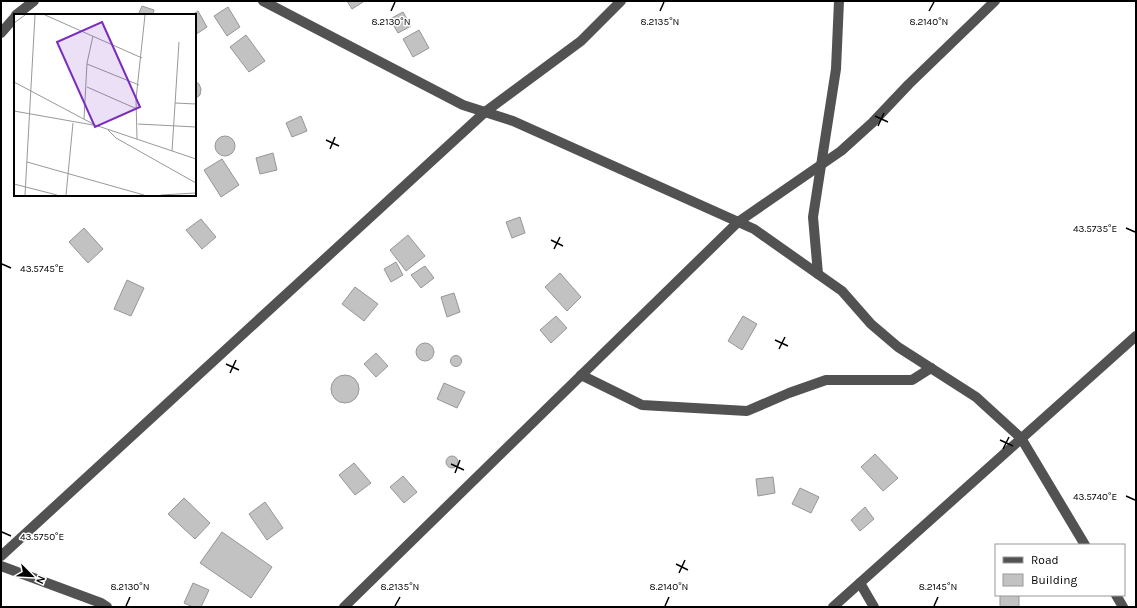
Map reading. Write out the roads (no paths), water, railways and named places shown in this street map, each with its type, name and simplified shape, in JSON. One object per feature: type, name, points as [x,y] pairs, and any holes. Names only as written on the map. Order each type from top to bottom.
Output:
[{"type":"street","points":[[16,14],[23,1]]},
{"type":"street","points":[[17,14],[34,1]]},
{"type":"street","points":[[263,1],[463,105],[513,121],[754,229],[842,291],[871,324],[898,347],[976,397],[1021,438],[1085,544]]},
{"type":"street","points":[[1,556],[486,112],[581,41],[622,1]]},
{"type":"street","points":[[818,274],[813,217],[836,68],[839,1]]},
{"type":"street","points":[[344,607],[738,222],[841,151],[872,123],[909,84],[995,1]]},
{"type":"street","points":[[1,33],[14,17]]},
{"type":"street","points":[[833,607],[1136,336]]},
{"type":"street","points":[[581,375],[642,405],[747,411],[789,393],[826,380],[912,380],[931,368]]},
{"type":"street","points":[[1,566],[102,606]]},
{"type":"street","points":[[860,583],[874,607]]},
{"type":"street","points":[[1117,596],[1123,607]]}]
